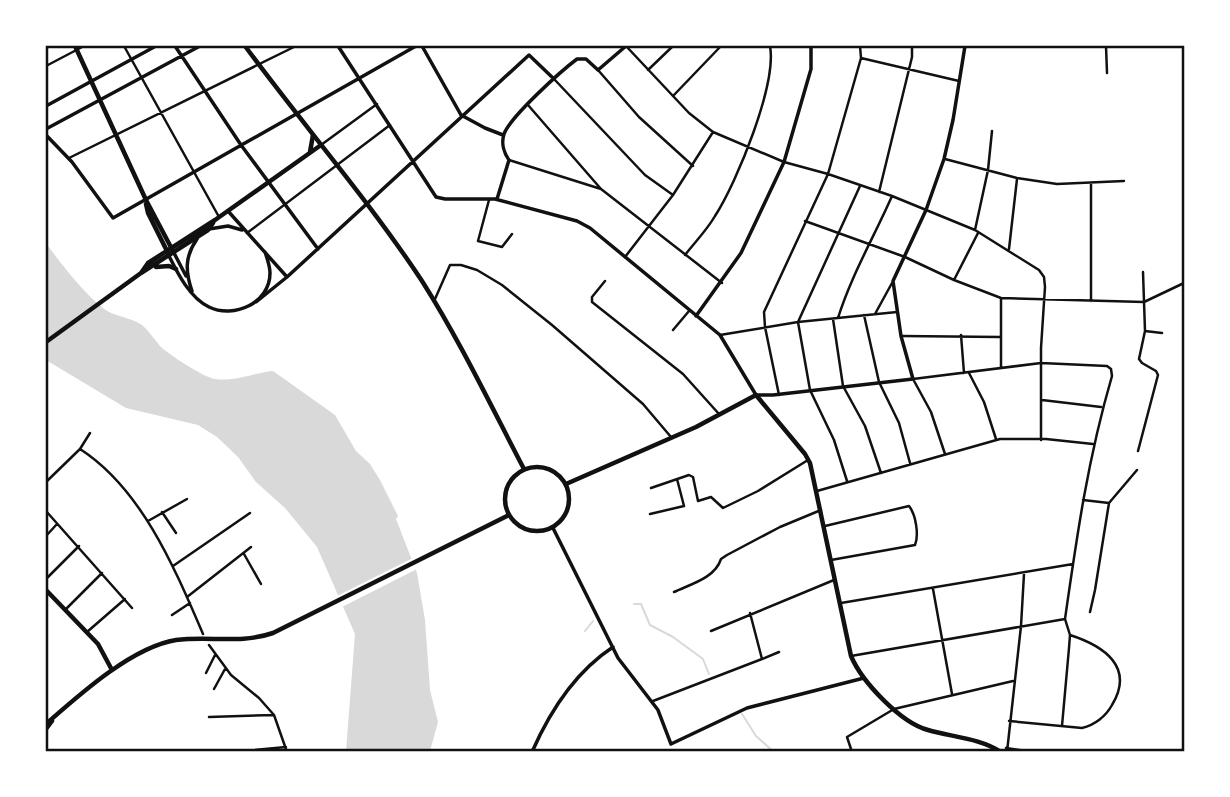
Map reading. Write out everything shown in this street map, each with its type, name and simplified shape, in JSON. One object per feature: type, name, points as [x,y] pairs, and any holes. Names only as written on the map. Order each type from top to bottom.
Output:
[{"type":"main road","points":[[245,46],[409,262],[434,302],[524,469]]},
{"type":"main road","points":[[76,47],[170,252]]},
{"type":"main road","points":[[310,152],[313,135]]},
{"type":"main road","points":[[46,342],[321,145]]},
{"type":"main road","points":[[141,273],[148,263],[208,230],[217,219]]},
{"type":"main road","points":[[152,268],[169,266],[176,269]]},
{"type":"main road","points":[[566,484],[696,427],[756,394],[808,460],[817,491],[851,656],[864,678],[894,709],[924,729],[1004,750]]},
{"type":"main road","points":[[536,467],[555,471],[566,484],[570,497],[569,507],[562,521],[553,528],[528,530],[519,526],[509,515],[505,501],[506,492],[512,480],[524,469],[536,467]]},
{"type":"main road","points":[[46,724],[112,670],[153,648],[179,640],[248,639],[273,634],[509,515]]},
{"type":"main road","points":[[46,590],[103,651],[112,670]]},
{"type":"main road","points":[[46,724],[57,715]]},
{"type":"street","points":[[46,66],[76,47],[84,46]]},
{"type":"street","points":[[124,46],[217,219]]},
{"type":"street","points":[[46,106],[156,46]]},
{"type":"street","points":[[175,46],[241,145],[318,249]]},
{"type":"street","points":[[46,129],[200,46]]},
{"type":"street","points":[[69,158],[296,46]]},
{"type":"street","points":[[338,46],[439,198],[497,199],[577,221],[590,228],[720,335],[756,394],[779,395],[1041,363],[1107,366],[1111,369],[1112,376],[1093,444],[1065,619],[1070,635],[1062,726]]},
{"type":"street","points":[[46,135],[69,158],[113,218],[415,46]]},
{"type":"street","points":[[422,46],[461,115],[504,135]]},
{"type":"street","points":[[598,71],[626,46],[673,96],[713,132],[784,162],[892,196],[977,231],[1009,249],[1042,273],[1045,300],[1041,363],[1041,440]]},
{"type":"street","points":[[648,70],[673,46]]},
{"type":"street","points":[[673,96],[722,46]]},
{"type":"street","points":[[685,255],[716,215],[748,148],[771,72],[770,46]]},
{"type":"street","points":[[696,317],[741,253],[784,162],[811,69],[811,46]]},
{"type":"street","points":[[779,395],[764,312],[828,174],[861,58],[860,46]]},
{"type":"street","points":[[878,192],[909,70],[912,46]]},
{"type":"street","points":[[875,314],[926,210],[944,159],[965,46]]},
{"type":"street","points":[[1106,46],[1107,73]]},
{"type":"street","points":[[170,252],[176,269],[205,305],[220,310],[237,310],[256,302],[414,162],[461,115],[528,55],[645,175],[673,195]]},
{"type":"street","points":[[861,58],[959,81]]},
{"type":"street","points":[[601,189],[509,160],[504,152],[504,135],[509,126],[554,79],[578,59],[589,61],[639,117],[693,166]]},
{"type":"street","points":[[321,145],[377,104]]},
{"type":"street","points":[[528,105],[601,189],[722,283]]},
{"type":"street","points":[[247,233],[390,125]]},
{"type":"street","points":[[954,280],[977,231],[992,131]]},
{"type":"street","points":[[625,257],[673,195],[713,132]]},
{"type":"street","points":[[944,159],[1017,178],[1056,184],[1124,181]]},
{"type":"street","points":[[497,199],[509,160]]},
{"type":"street","points":[[1009,249],[1017,178]]},
{"type":"street","points":[[1091,183],[1091,301]]},
{"type":"street","points":[[847,481],[834,440],[810,390],[798,322],[860,186]]},
{"type":"street","points":[[838,318],[847,289],[871,246],[892,196]]},
{"type":"street","points":[[489,198],[478,241],[502,247],[512,234]]},
{"type":"street","points":[[228,211],[287,277]]},
{"type":"street","points":[[805,221],[905,257],[1001,298],[1144,302],[1185,283]]},
{"type":"street","points":[[208,230],[228,226],[247,233]]},
{"type":"street","points":[[193,293],[189,281],[188,255],[201,234]]},
{"type":"street","points":[[170,252],[189,281]]},
{"type":"street","points":[[256,302],[270,277],[265,252]]},
{"type":"street","points":[[434,302],[450,265],[477,270],[502,285],[552,325],[643,404],[671,437]]},
{"type":"street","points":[[1138,451],[1158,374],[1139,359],[1145,331],[1143,272]]},
{"type":"street","points":[[605,281],[591,300],[683,374],[719,414]]},
{"type":"street","points":[[893,281],[901,336],[914,379],[931,412],[945,454]]},
{"type":"street","points":[[1001,298],[1001,368]]},
{"type":"street","points":[[673,330],[689,311]]},
{"type":"street","points":[[720,335],[798,322],[899,312]]},
{"type":"street","points":[[864,315],[879,382],[899,423],[910,463]]},
{"type":"street","points":[[833,318],[843,386],[865,426],[881,472]]},
{"type":"street","points":[[1145,331],[1162,333]]},
{"type":"street","points":[[961,335],[964,373]]},
{"type":"street","points":[[901,336],[1000,337]]},
{"type":"street","points":[[969,373],[984,402],[996,439]]},
{"type":"street","points":[[1042,400],[1103,407]]},
{"type":"street","points":[[46,482],[80,449],[90,433]]},
{"type":"street","points":[[817,491],[996,439],[1093,444]]},
{"type":"street","points":[[80,449],[111,475],[148,521],[173,566],[203,634]]},
{"type":"street","points":[[651,488],[689,475],[693,477],[698,501],[711,496],[721,507],[727,507],[808,460]]},
{"type":"street","points":[[1090,612],[1096,590],[1109,503],[1137,470]]},
{"type":"street","points":[[650,514],[684,506],[677,478]]},
{"type":"street","points":[[148,521],[187,499]]},
{"type":"street","points":[[1083,500],[1109,503]]},
{"type":"street","points":[[823,526],[909,506],[912,510],[917,541],[915,545],[831,560]]},
{"type":"street","points":[[674,592],[713,572],[723,558],[780,527],[821,510]]},
{"type":"street","points":[[46,511],[132,608]]},
{"type":"street","points":[[162,512],[176,533]]},
{"type":"street","points":[[173,566],[250,513]]},
{"type":"street","points":[[46,536],[57,524]]},
{"type":"street","points":[[553,528],[613,647],[629,674],[653,701],[662,716],[670,746],[747,708],[864,678]]},
{"type":"street","points":[[46,579],[79,547]]},
{"type":"street","points":[[187,597],[251,547]]},
{"type":"street","points":[[244,554],[261,584]]},
{"type":"street","points":[[840,603],[1073,564]]},
{"type":"street","points":[[65,610],[102,573]]},
{"type":"street","points":[[1024,574],[1021,626],[1004,750],[1034,751]]},
{"type":"street","points":[[711,631],[835,580]]},
{"type":"street","points":[[933,589],[952,694]]},
{"type":"street","points":[[86,632],[125,599]]},
{"type":"street","points":[[172,615],[190,603]]},
{"type":"street","points":[[750,613],[762,659]]},
{"type":"street","points":[[851,656],[1065,619]]},
{"type":"street","points":[[1009,721],[1082,728],[1094,724],[1109,710],[1120,686],[1119,669],[1112,659],[1091,644],[1070,635]]},
{"type":"street","points":[[209,645],[225,669],[259,698],[274,715],[287,749],[234,751]]},
{"type":"street","points":[[532,751],[566,692],[587,667],[613,647]]},
{"type":"street","points":[[653,701],[779,652]]},
{"type":"street","points":[[206,673],[215,655]]},
{"type":"street","points":[[215,689],[225,669]]},
{"type":"street","points":[[852,751],[846,739],[894,709],[1013,681]]},
{"type":"street","points":[[209,717],[274,715]]},
{"type":"shaded area","points":[[46,243],[65,268],[103,308],[142,325],[164,350],[194,370],[223,380],[273,371],[335,415],[356,451],[370,464],[380,480],[398,516],[396,519],[417,573],[425,620],[430,690],[438,722],[430,751],[346,751],[355,634],[317,547],[285,508],[256,482],[238,457],[217,437],[198,425],[126,408],[46,360]]},
{"type":"pier","points":[[415,557],[419,568],[340,608],[335,597]]},
{"type":"waterway","points":[[634,604],[641,604],[650,625],[673,637],[703,659],[709,674]]},
{"type":"waterway","points":[[585,631],[593,621]]},
{"type":"waterway","points":[[742,714],[756,736],[774,752]]}]
